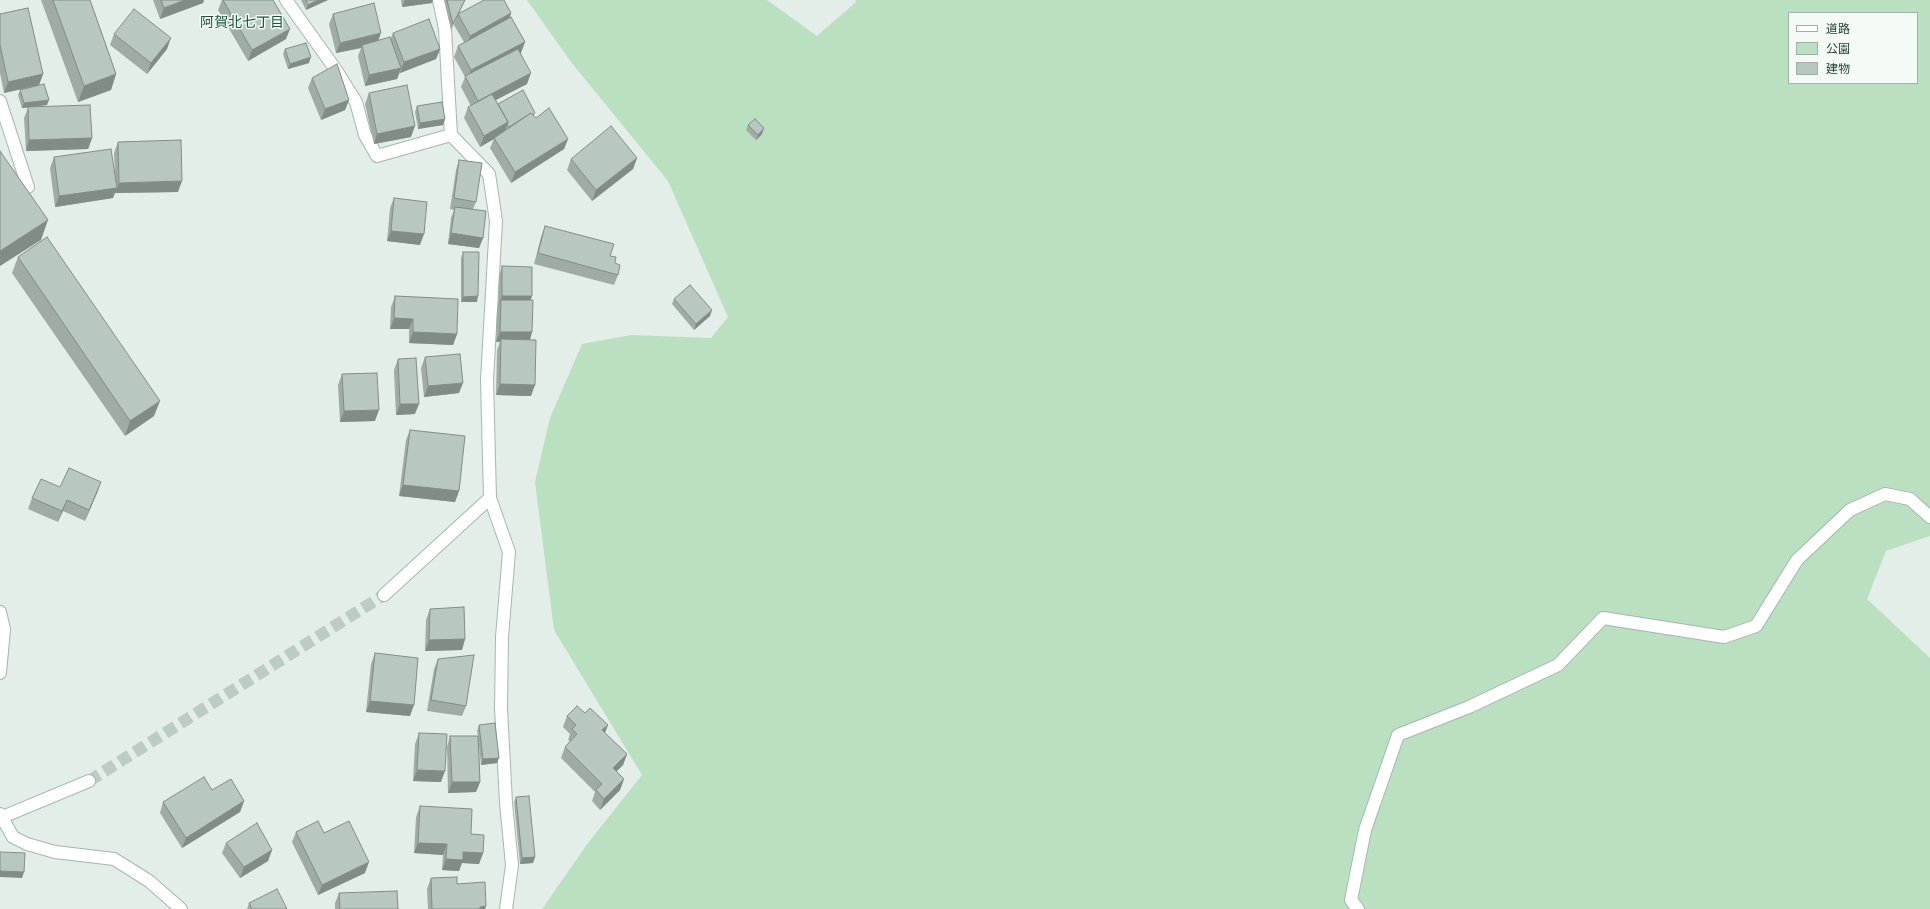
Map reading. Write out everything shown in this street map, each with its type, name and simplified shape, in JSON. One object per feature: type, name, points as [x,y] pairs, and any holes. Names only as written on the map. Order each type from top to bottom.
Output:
[{"type":"street","points":[[286,0],[336,70],[356,102],[365,135],[377,156],[451,135]]},
{"type":"street","points":[[439,0],[445,29],[451,135],[489,174],[496,221],[487,380],[490,498],[509,552],[502,637],[501,708],[506,803],[512,865],[506,909]]},
{"type":"street","points":[[0,101],[28,187]]},
{"type":"street","points":[[1358,909],[1351,900],[1365,830],[1398,735],[1469,707],[1558,665],[1603,618],[1724,637],[1756,626],[1797,560],[1850,510],[1885,494],[1910,499],[1930,518]]},
{"type":"street","points":[[384,595],[490,498]]},
{"type":"street","points":[[0,612],[4,629],[0,672]]},
{"type":"street","points":[[89,781],[0,817],[13,837],[27,844],[55,852],[114,859],[149,881],[181,909]]},
{"type":"green space","points":[[527,0],[767,0],[817,36],[856,2],[855,0],[1930,0],[1930,536],[1886,551],[1867,599],[1930,658],[1930,909],[542,909],[588,843],[642,775],[554,630],[535,482],[550,418],[582,344],[631,335],[711,338],[728,317],[668,181],[571,62]]},
{"type":"building","points":[[53,0],[90,0],[116,74],[84,86]]},
{"type":"building","points":[[161,0],[185,0],[164,8]]},
{"type":"building","points":[[223,0],[273,0],[290,29],[252,50]]},
{"type":"building","points":[[306,0],[318,0],[308,5]]},
{"type":"building","points":[[447,0],[465,0],[453,24]]},
{"type":"building","points":[[484,0],[504,0],[511,13],[470,36],[458,14]]},
{"type":"building","points":[[374,3],[381,33],[340,43],[333,14]]},
{"type":"building","points":[[28,8],[43,74],[8,82],[0,45],[0,14]]},
{"type":"building","points":[[134,9],[171,38],[151,63],[114,34]]},
{"type":"building","points":[[511,17],[525,42],[471,70],[458,46]]},
{"type":"building","points":[[429,19],[440,49],[404,62],[393,33]]},
{"type":"building","points":[[390,37],[401,68],[369,75],[362,45]]},
{"type":"building","points":[[306,43],[311,57],[290,64],[285,49]]},
{"type":"building","points":[[518,49],[531,73],[478,101],[465,76]]},
{"type":"building","points":[[337,64],[349,100],[325,109],[312,78]]},
{"type":"building","points":[[44,84],[49,100],[24,103],[20,90]]},
{"type":"building","points":[[407,85],[415,126],[377,134],[369,93]]},
{"type":"building","points":[[523,90],[535,113],[533,115],[531,113],[509,127],[507,125],[508,122],[498,104]]},
{"type":"building","points":[[492,94],[508,122],[484,136],[468,107]]},
{"type":"building","points":[[442,102],[445,119],[420,123],[417,106]]},
{"type":"building","points":[[90,105],[92,138],[29,140],[28,107]]},
{"type":"building","points":[[549,108],[568,139],[515,172],[494,138],[531,113],[536,118]]},
{"type":"building","points":[[755,119],[764,128],[758,135],[748,125]]},
{"type":"building","points":[[611,126],[637,158],[596,190],[571,159]]},
{"type":"building","points":[[181,140],[182,181],[119,183],[118,142]]},
{"type":"building","points":[[111,149],[117,188],[59,196],[54,157]]},
{"type":"building","points":[[0,151],[48,220],[0,251]]},
{"type":"building","points":[[459,160],[482,163],[476,202],[454,198]]},
{"type":"building","points":[[394,198],[427,202],[424,234],[391,231]]},
{"type":"building","points":[[455,207],[486,211],[483,238],[451,233]]},
{"type":"building","points":[[545,226],[614,244],[610,256],[616,257],[615,263],[620,265],[618,275],[538,253]]},
{"type":"building","points":[[47,237],[160,401],[130,421],[18,257]]},
{"type":"building","points":[[463,252],[479,252],[478,296],[463,297]]},
{"type":"building","points":[[502,266],[532,267],[532,296],[502,296]]},
{"type":"building","points":[[690,285],[712,310],[696,324],[674,299]]},
{"type":"building","points":[[395,296],[458,299],[457,334],[413,332],[413,319],[394,318]]},
{"type":"building","points":[[501,300],[533,300],[532,332],[500,332]]},
{"type":"building","points":[[501,339],[536,340],[535,385],[500,384]]},
{"type":"building","points":[[460,354],[463,383],[428,386],[425,357]]},
{"type":"building","points":[[416,358],[419,404],[400,404],[398,359]]},
{"type":"building","points":[[377,373],[379,410],[344,411],[342,374]]},
{"type":"building","points":[[410,430],[465,436],[459,491],[403,485]]},
{"type":"building","points":[[69,468],[101,482],[89,510],[67,500],[62,511],[32,498],[41,479],[60,487]]},
{"type":"building","points":[[464,607],[465,639],[429,640],[430,609]]},
{"type":"building","points":[[375,653],[418,658],[414,705],[370,701]]},
{"type":"building","points":[[474,655],[466,706],[431,700],[438,659]]},
{"type":"building","points":[[577,706],[585,713],[590,708],[608,725],[602,730],[627,754],[613,768],[624,779],[604,799],[596,790],[602,784],[565,747],[577,734],[572,729],[576,725],[567,716]]},
{"type":"building","points":[[495,723],[499,758],[483,759],[479,725]]},
{"type":"building","points":[[419,733],[447,734],[445,771],[417,770]]},
{"type":"building","points":[[450,736],[478,736],[480,782],[452,782]]},
{"type":"building","points":[[204,777],[212,790],[231,779],[244,801],[186,838],[163,802]]},
{"type":"building","points":[[529,796],[535,857],[522,858],[516,797]]},
{"type":"building","points":[[420,806],[472,809],[471,834],[484,835],[483,853],[463,852],[463,860],[446,859],[447,844],[418,843]]},
{"type":"building","points":[[318,821],[324,833],[349,821],[369,862],[322,885],[296,832]]},
{"type":"building","points":[[257,823],[272,850],[244,867],[226,843]]},
{"type":"building","points":[[0,852],[25,853],[24,872],[0,871]]},
{"type":"building","points":[[457,877],[457,884],[485,882],[486,906],[480,907],[480,909],[432,909],[431,878]]},
{"type":"building","points":[[277,889],[287,909],[252,909],[249,903]]},
{"type":"building","points":[[397,891],[398,909],[340,909],[339,893]]},
{"type":"tunnel","points":[[89,781],[384,595]]},
{"type":"district","name":"阿賀北七丁目","points":[[242,23]]}]
